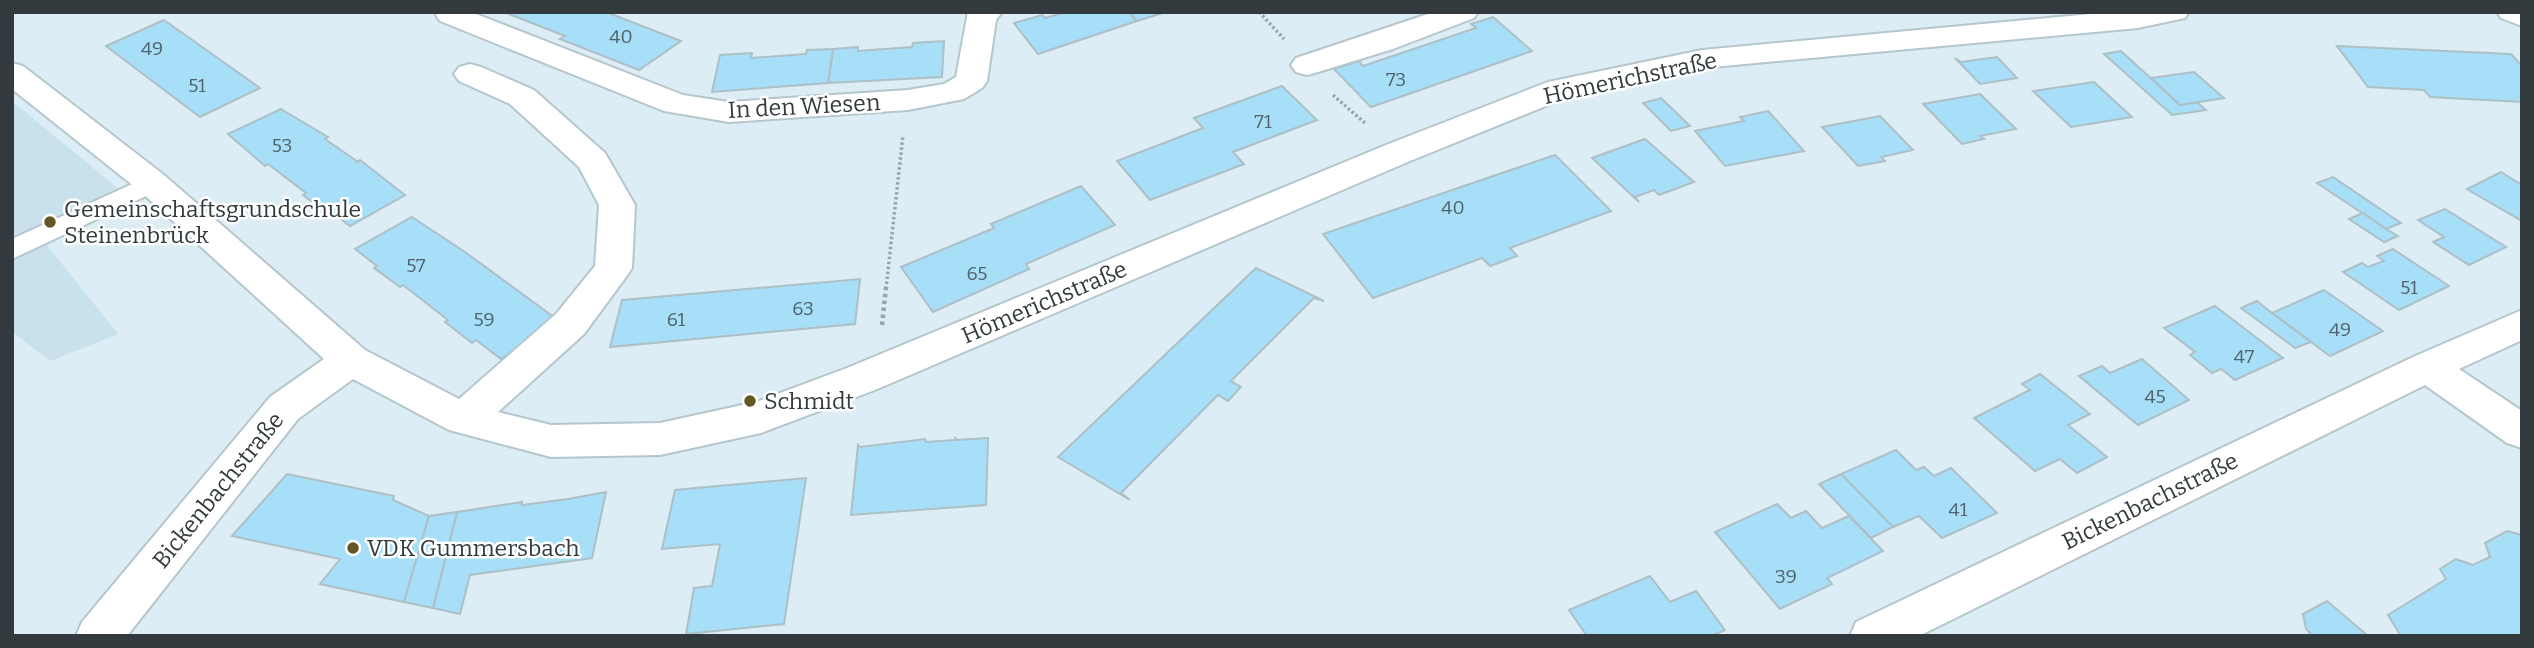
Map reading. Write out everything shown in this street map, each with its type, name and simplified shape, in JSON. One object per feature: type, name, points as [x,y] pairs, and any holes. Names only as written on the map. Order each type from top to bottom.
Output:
[{"type":"street","name":"In den Wiesen","points":[[449,13],[676,104],[729,112],[908,100],[953,92],[971,80],[981,15],[986,12]]},
{"type":"street","points":[[1307,65],[1382,42],[1463,12]]},
{"type":"street","name":"Hömerichstraße","points":[[12,73],[152,183],[351,360],[405,391],[463,419],[551,441],[660,439],[761,417],[894,365],[1398,153],[1559,89],[1702,59],[2138,19],[2174,12]]},
{"type":"street","points":[[2512,12],[2522,17]]},
{"type":"street","points":[[463,419],[569,324],[613,268],[617,205],[593,161],[522,97],[470,75]]},
{"type":"street","name":"Bickenbachstraße","points":[[1873,636],[2427,367],[2522,324]]},
{"type":"street","name":"Bickenbachstraße","points":[[99,636],[284,408],[351,360]]},
{"type":"street","points":[[2427,367],[2522,432]]},
{"type":"lane","points":[[12,250],[152,183]]},
{"type":"path","points":[[894,365],[881,335],[908,100]]},
{"type":"shaded area","name":"Gemeinschaftsgrundschule Steinenbrück","points":[[12,101],[133,201],[45,243],[118,334],[50,361],[12,332]]},
{"type":"building","points":[[504,12],[606,12],[681,41],[639,70],[560,39],[565,36]]},
{"type":"building","points":[[1066,12],[1129,12],[1137,21],[1038,54],[1014,23]]},
{"type":"building","points":[[1129,12],[1166,12],[1137,21]]},
{"type":"building","points":[[1493,17],[1532,51],[1371,107],[1334,69],[1359,61],[1363,66],[1476,28],[1471,24]]},
{"type":"building","points":[[164,20],[260,88],[200,117],[106,46]]},
{"type":"building","points":[[944,41],[942,77],[828,83],[833,49],[858,47],[858,51],[912,47],[913,43]]},
{"type":"building","points":[[2337,46],[2511,54],[2522,66],[2522,102],[2430,97],[2424,90],[2368,87]]},
{"type":"building","points":[[833,49],[828,83],[712,92],[720,55],[752,53],[751,58]]},
{"type":"building","points":[[2121,51],[2180,105],[2197,102],[2206,110],[2172,115],[2104,54]]},
{"type":"building","points":[[1997,57],[2017,78],[1980,84],[1955,58],[1961,62]]},
{"type":"building","points":[[2194,72],[2224,98],[2180,105],[2151,78]]},
{"type":"building","points":[[2094,82],[2132,117],[2071,127],[2033,91]]},
{"type":"building","points":[[1282,86],[1317,120],[1233,152],[1244,164],[1150,200],[1117,161],[1203,128],[1194,118]]},
{"type":"building","points":[[1980,94],[2016,129],[1980,136],[1984,139],[1962,144],[1923,104]]},
{"type":"building","points":[[1661,98],[1690,126],[1671,131],[1643,103]]},
{"type":"building","points":[[281,109],[328,137],[325,139],[358,162],[360,160],[405,195],[350,226],[329,210],[326,212],[303,195],[306,193],[268,164],[265,166],[228,134]]},
{"type":"building","points":[[1768,111],[1804,151],[1725,166],[1695,131],[1744,121],[1740,117]]},
{"type":"building","points":[[1880,116],[1913,150],[1881,157],[1885,161],[1858,166],[1822,127]]},
{"type":"building","points":[[1645,139],[1694,182],[1659,195],[1654,190],[1635,197],[1639,202],[1592,158]]},
{"type":"building","points":[[1555,155],[1611,211],[1510,248],[1517,256],[1490,266],[1482,258],[1373,298],[1323,234]]},
{"type":"building","points":[[2501,172],[2522,185],[2522,221],[2467,189]]},
{"type":"building","points":[[2333,177],[2401,223],[2386,229],[2317,183]]},
{"type":"building","points":[[1081,186],[1115,225],[1026,264],[1029,269],[933,312],[901,267],[994,228],[991,224]]},
{"type":"building","points":[[2445,209],[2506,247],[2469,265],[2433,242],[2444,237],[2418,220]]},
{"type":"building","points":[[2363,213],[2398,236],[2384,242],[2349,219]]},
{"type":"building","points":[[412,217],[559,321],[501,359],[476,340],[472,343],[445,322],[448,320],[403,285],[400,287],[374,268],[377,266],[355,249]]},
{"type":"building","points":[[2393,249],[2449,286],[2399,310],[2343,272],[2362,263],[2368,267],[2384,261],[2377,256]]},
{"type":"building","points":[[1256,268],[1324,301],[1314,298],[1231,381],[1241,387],[1228,401],[1218,395],[1121,493],[1130,500],[1058,457]]},
{"type":"building","points":[[860,279],[855,324],[610,347],[622,300]]},
{"type":"building","points":[[2324,290],[2383,331],[2330,356],[2272,313]]},
{"type":"building","points":[[2257,301],[2311,342],[2295,348],[2241,308]]},
{"type":"building","points":[[2215,306],[2283,358],[2235,380],[2221,369],[2212,373],[2190,355],[2195,352],[2164,328]]},
{"type":"building","points":[[2142,359],[2189,400],[2138,425],[2079,376],[2102,366],[2110,373]]},
{"type":"building","points":[[2040,374],[2090,414],[2068,425],[2107,457],[2077,473],[2060,459],[2035,471],[1974,418],[2030,390],[2022,384]]},
{"type":"building","points":[[955,437],[956,440],[988,438],[986,505],[851,515],[858,445],[860,447],[925,439],[926,442],[955,440]]},
{"type":"building","points":[[1896,450],[1916,470],[1924,467],[1934,476],[1951,468],[1997,513],[1942,538],[1919,516],[1893,527],[1841,474]]},
{"type":"building","name":"VDK Gummersbach","points":[[287,474],[394,496],[393,500],[429,516],[404,602],[320,584],[340,559],[232,536]]},
{"type":"building","points":[[1841,474],[1893,527],[1871,538],[1819,484]]},
{"type":"building","points":[[806,478],[784,624],[686,634],[694,588],[712,586],[720,544],[662,549],[675,490]]},
{"type":"building","points":[[606,492],[592,558],[470,575],[460,614],[433,608],[457,512]]},
{"type":"building","points":[[1777,504],[1791,518],[1806,511],[1822,528],[1849,516],[1883,551],[1827,578],[1832,584],[1780,609],[1715,532]]},
{"type":"building","points":[[457,512],[433,608],[404,602],[429,516]]},
{"type":"building","points":[[2507,531],[2522,535],[2522,636],[2401,636],[2388,615],[2446,579],[2440,569],[2456,559],[2473,565],[2490,557],[2485,543]]},
{"type":"building","points":[[1650,576],[1670,602],[1696,591],[1725,630],[1711,636],[1587,636],[1569,610]]},
{"type":"building","points":[[2327,601],[2367,635],[2313,636],[2306,629],[2303,614]]},
{"type":"place","name":"Gemeinschaftsgrundschule Steinenbrück","points":[[50,222]]},
{"type":"place","name":"Schmidt","points":[[750,401]]},
{"type":"place","name":"VDK Gummersbach","points":[[353,548]]}]
